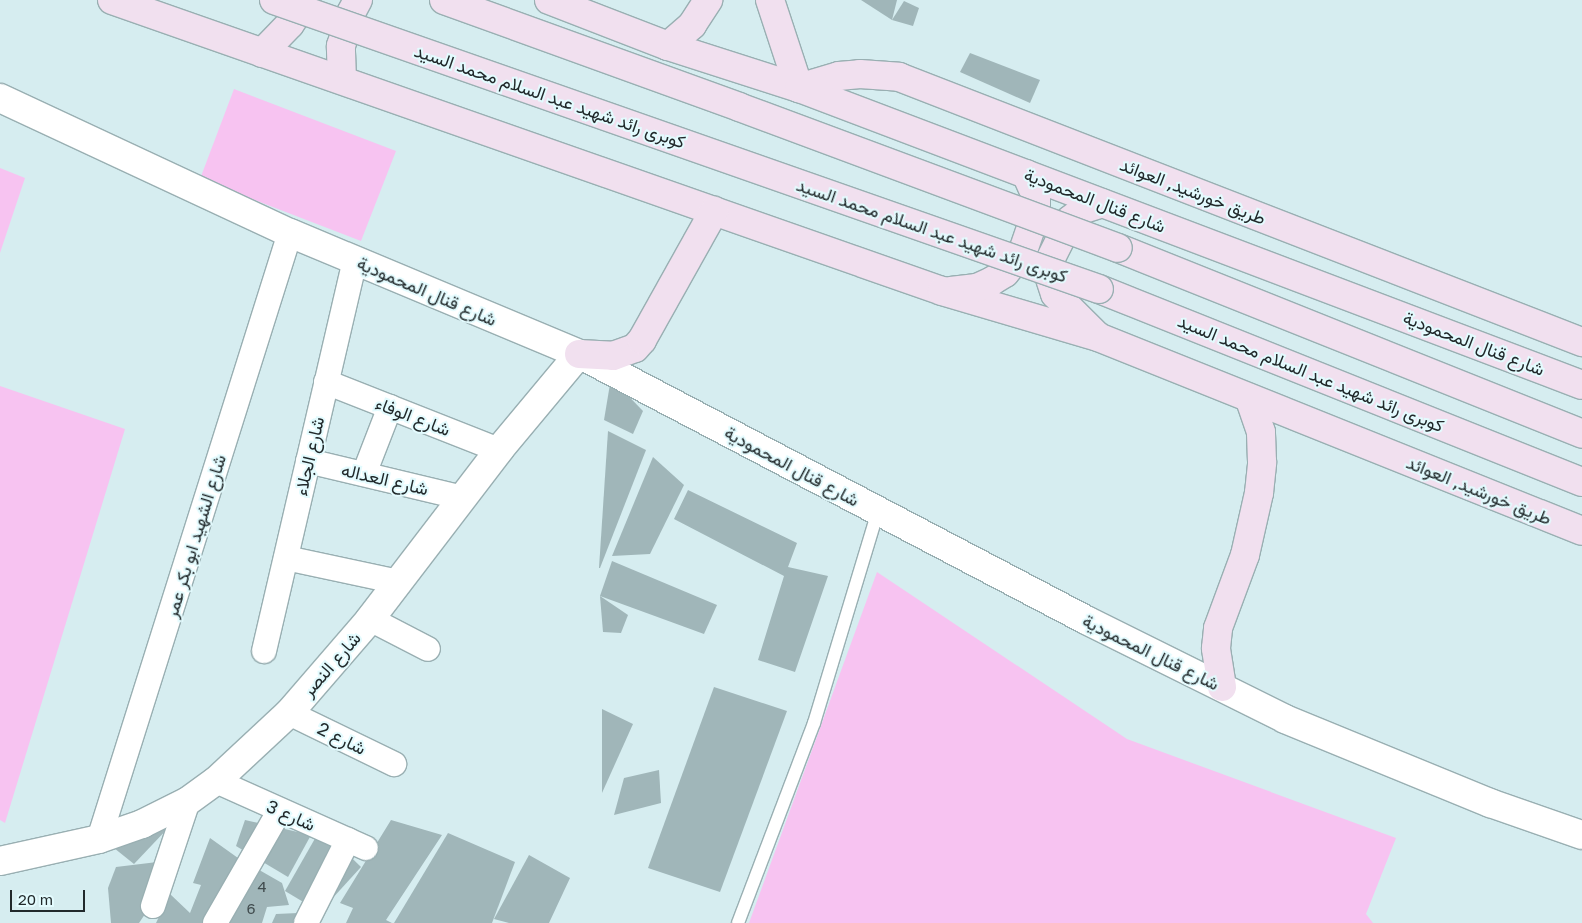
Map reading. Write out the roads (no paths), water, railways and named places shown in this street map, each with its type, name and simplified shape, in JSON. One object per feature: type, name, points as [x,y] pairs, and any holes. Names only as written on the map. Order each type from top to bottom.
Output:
[{"type":"main road","points":[[112,0],[942,291],[1098,337]]},
{"type":"main road","name":"كوبرى رائد شهيد عبد السلام محمد السيد","points":[[274,0],[1099,289],[1582,482]]},
{"type":"main road","points":[[262,52],[290,24],[306,0]]},
{"type":"main road","points":[[342,80],[341,46],[351,13],[358,0]]},
{"type":"main road","points":[[444,0],[749,110],[1118,248],[1582,434]]},
{"type":"main road","name":"شارع قنال المحمودية","points":[[549,0],[668,46],[800,88],[1582,385]]},
{"type":"main road","points":[[668,46],[692,25],[708,0]]},
{"type":"main road","points":[[770,0],[800,88]]},
{"type":"main road","name":"طريق خورشيد, العوائد","points":[[800,88],[840,76],[860,74],[899,77],[1582,342]]},
{"type":"main road","points":[[942,291],[968,290],[992,281],[1004,273],[1019,257],[1036,213],[1036,196],[1026,174]]},
{"type":"main road","points":[[1098,337],[1055,294],[1048,273],[1049,262],[1064,228],[1070,220],[1084,209],[1102,203]]},
{"type":"main road","points":[[579,354],[613,356],[635,348],[642,340],[714,210]]},
{"type":"main road","name":"طريق خورشيد, العوائد","points":[[1098,337],[1582,531]]},
{"type":"main road","points":[[1222,687],[1217,668],[1218,628],[1247,547],[1259,493],[1262,462],[1261,432],[1249,398]]},
{"type":"street","name":"شارع قنال المحمودية","points":[[0,98],[355,261],[579,354],[1086,620],[1285,719],[1490,803],[1582,834]]},
{"type":"street","name":"شارع الشهيد ابو بكر عمر","points":[[100,839],[290,232]]},
{"type":"street","name":"شارع الجلاء","points":[[264,651],[355,261]]},
{"type":"street","name":"شارع النصر","points":[[7,855],[100,839],[142,824],[188,801],[216,781],[289,713],[370,619],[499,450],[579,354]]},
{"type":"street","name":"شارع الوفاء","points":[[326,382],[499,450]]},
{"type":"street","points":[[364,474],[390,407]]},
{"type":"street","name":"شارع العداله","points":[[308,461],[463,498]]},
{"type":"street","points":[[286,558],[398,582]]},
{"type":"street","points":[[370,619],[428,649]]},
{"type":"street","name":"شارع 2","points":[[289,713],[394,764]]},
{"type":"street","name":"شارع 3","points":[[216,781],[357,844],[306,923]]},
{"type":"street","points":[[153,906],[188,801]]},
{"type":"street","points":[[215,923],[280,810]]},
{"type":"lane","points":[[738,923],[814,723],[878,511]]}]
